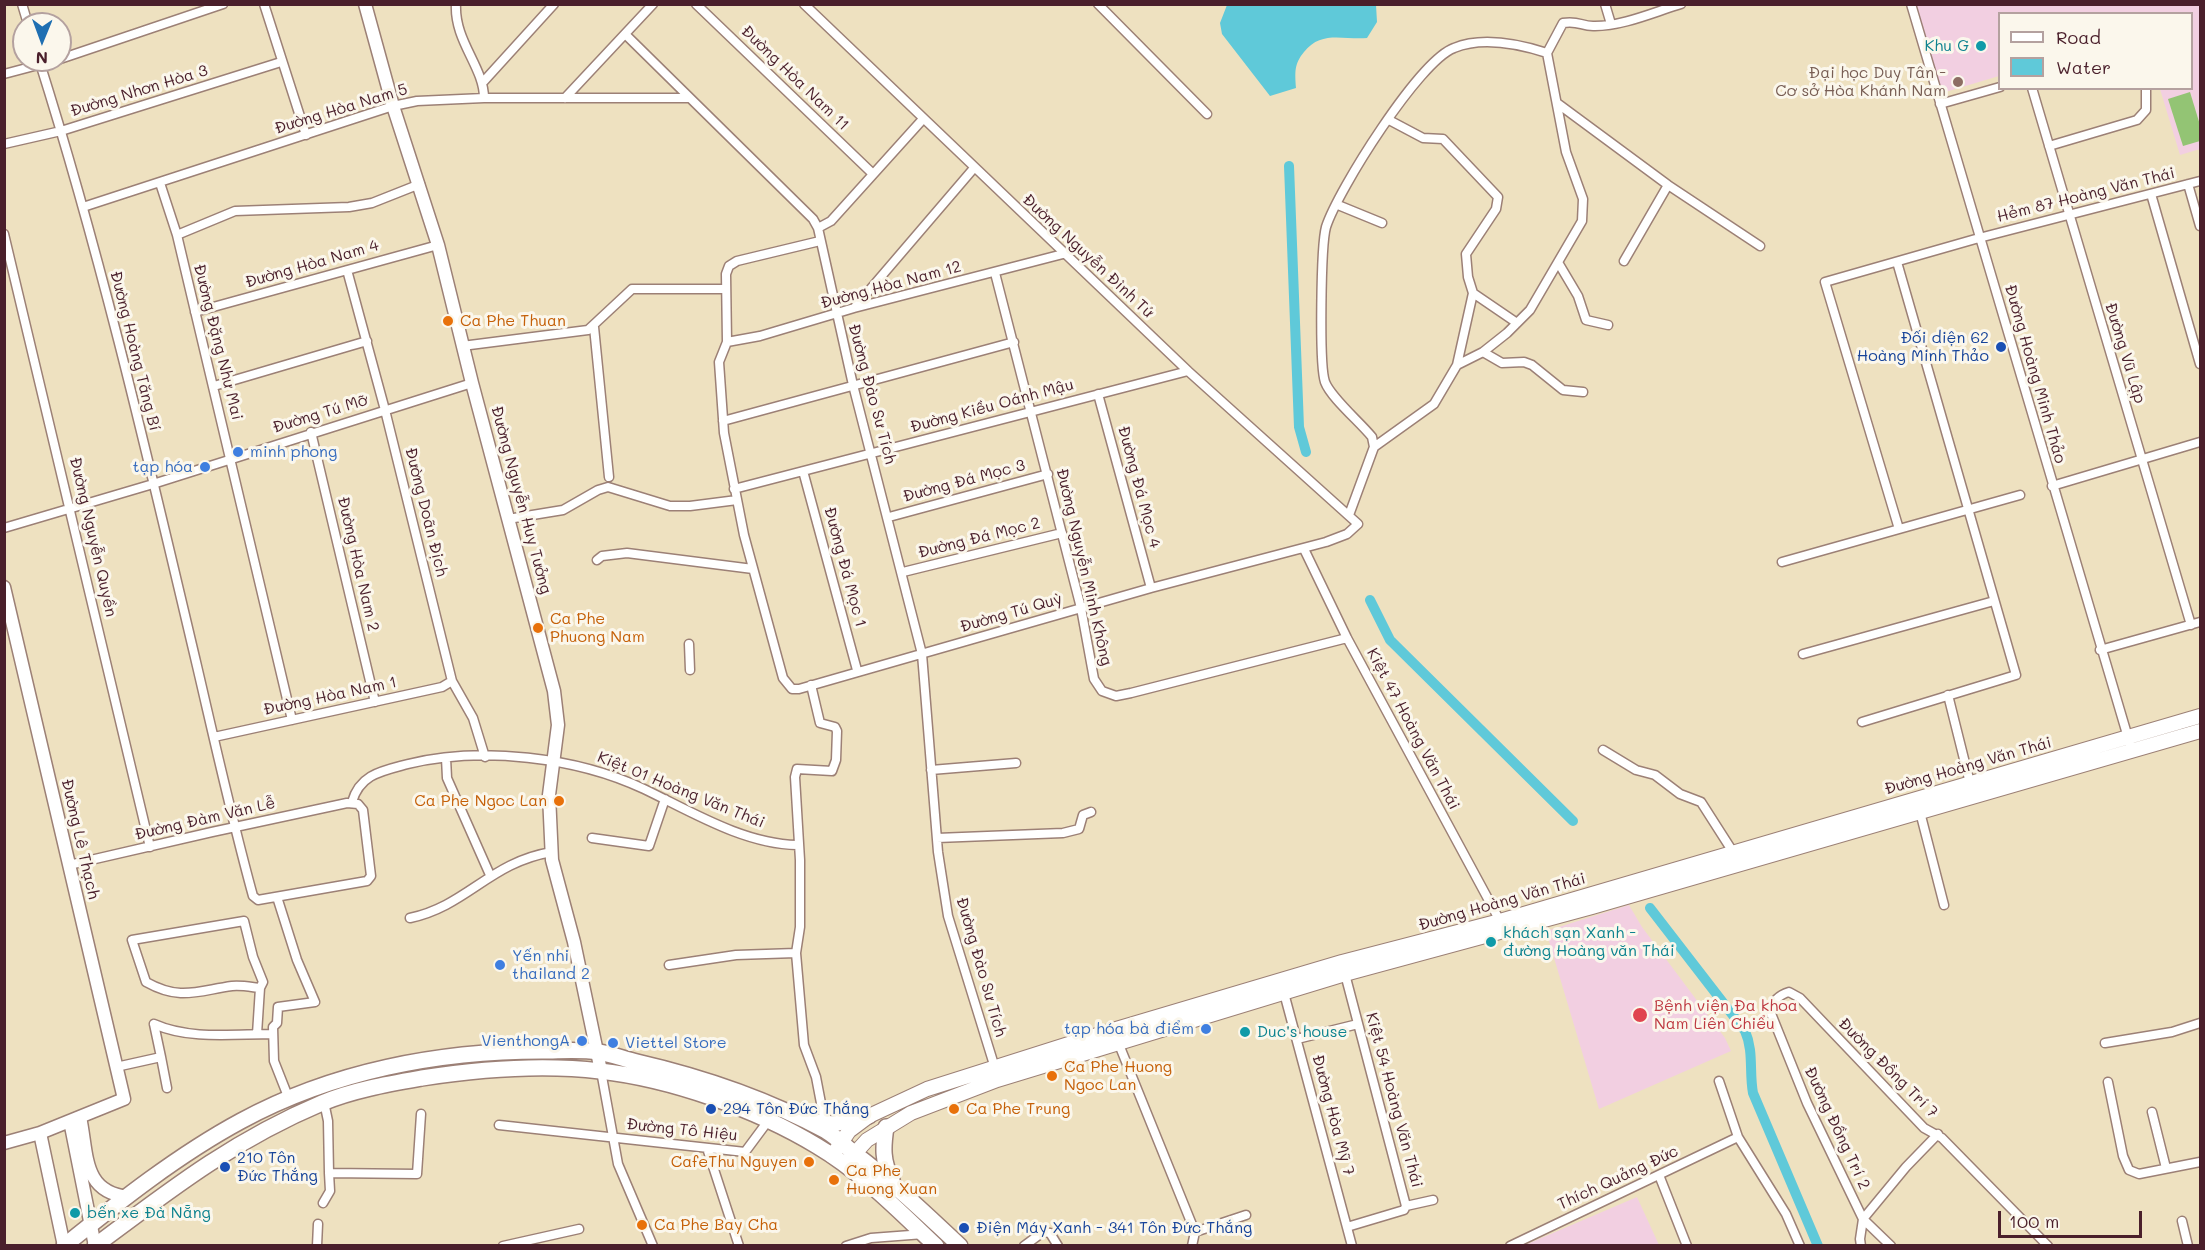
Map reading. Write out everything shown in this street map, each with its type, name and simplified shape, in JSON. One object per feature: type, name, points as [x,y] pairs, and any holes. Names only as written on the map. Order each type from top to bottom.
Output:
[{"type":"highway","points":[[64,1245],[201,1144],[243,1120],[289,1099],[356,1075],[444,1056],[490,1052],[597,1052],[673,1070],[735,1090],[801,1120],[841,1142],[844,1158],[936,1245]]},
{"type":"highway","points":[[444,1056],[447,1074]]},
{"type":"highway","points":[[95,1245],[219,1155],[254,1135],[324,1102],[386,1084],[447,1074],[523,1069],[601,1071],[668,1085],[730,1105],[893,1182],[960,1245]]},
{"type":"highway","points":[[801,1120],[825,1124],[869,1116]]},
{"type":"highway","points":[[886,1127],[882,1148],[885,1167],[893,1182]]},
{"type":"main road","name":"Đường Hoàng Văn Thái","points":[[844,1158],[886,1127],[928,1104],[1118,1042],[1585,902],[1920,812],[2130,744],[2200,716]]},
{"type":"main road","name":"Đường Hoàng Văn Thái","points":[[841,1142],[849,1131],[869,1116],[927,1089],[1342,962],[1500,921],[1585,902],[1733,852],[1970,783],[2130,744],[2200,731]]},
{"type":"street","points":[[72,54],[223,4]]},
{"type":"street","points":[[264,4],[306,135]]},
{"type":"street","name":"Đường Nguyễn Huy Tưởng","points":[[365,4],[393,106],[438,244],[462,346],[554,691],[558,718],[549,795],[552,852],[601,1071]]},
{"type":"street","points":[[456,4],[456,19],[463,39],[473,65],[484,81],[484,98]]},
{"type":"street","points":[[484,81],[554,4]]},
{"type":"street","points":[[565,98],[653,4]]},
{"type":"street","name":"Đường Hòa Nam 11","points":[[696,4],[873,174]]},
{"type":"street","name":"Đường Nguyễn Đình Tứ","points":[[804,4],[1063,254],[1188,371],[1358,524]]},
{"type":"street","points":[[1098,4],[1207,114]]},
{"type":"street","points":[[1605,4],[1611,24]]},
{"type":"street","points":[[1457,365],[1483,352],[1530,310],[1559,264],[1582,220],[1583,199],[1566,152],[1547,53],[1563,23],[1576,21],[1592,27],[1611,24],[1681,4]]},
{"type":"street","name":"Đường Hoàng Minh Thảo","points":[[1911,4],[2100,650],[2130,744]]},
{"type":"street","name":"Đường Đào Sư Tích","points":[[625,34],[806,210],[818,228],[853,385],[889,517],[922,654],[937,838],[948,916],[995,1068]]},
{"type":"street","points":[[1349,515],[1374,447],[1372,437],[1324,381],[1323,256],[1326,227],[1348,183],[1412,84],[1434,60],[1454,48],[1474,43],[1516,43],[1547,53]]},
{"type":"street","name":"Đường Nhơn Hòa 3","points":[[4,144],[61,131],[281,62]]},
{"type":"street","name":"Đường Hoàng Tăng Bí","points":[[43,72],[83,207],[153,484],[235,828],[255,899],[277,897]]},
{"type":"street","points":[[1940,104],[1998,88]]},
{"type":"street","name":"Đường Vũ Lập","points":[[2033,90],[2191,625]]},
{"type":"street","points":[[2049,146],[2137,120],[2146,110],[2146,90]]},
{"type":"street","name":"Đường Hòa Nam 5","points":[[83,207],[393,106],[417,101],[484,98],[690,98]]},
{"type":"street","points":[[1557,103],[1668,185],[1760,246]]},
{"type":"street","points":[[818,228],[831,221],[922,119]]},
{"type":"street","points":[[1374,447],[1434,404],[1457,365],[1473,293],[1468,277],[1466,254],[1496,209],[1498,197],[1443,140],[1423,138],[1389,120]]},
{"type":"street","points":[[854,308],[974,168]]},
{"type":"street","name":"Hẻm 87 Hoàng Văn Thái","points":[[1899,529],[1825,282],[1979,238],[2200,181]]},
{"type":"street","name":"Đường Đặng Như Mai","points":[[160,183],[177,235],[292,720]]},
{"type":"street","points":[[177,235],[235,211],[349,207],[372,203],[420,184]]},
{"type":"street","points":[[2188,184],[2200,226]]},
{"type":"street","points":[[1624,261],[1668,185]]},
{"type":"street","points":[[2151,194],[2197,341],[2200,364]]},
{"type":"street","points":[[1338,205],[1382,223]]},
{"type":"street","name":"Đường Nguyễn Quyền","points":[[4,234],[150,847]]},
{"type":"street","name":"Đường Tú Quỳ","points":[[820,241],[733,262],[727,268],[727,342],[719,362],[723,421],[734,489],[783,678],[792,689],[1151,588],[1304,549],[1347,534],[1358,524]]},
{"type":"street","name":"Đường Hòa Nam 4","points":[[195,312],[438,244]]},
{"type":"street","name":"Đường Hòa Nam 12","points":[[727,342],[1063,254]]},
{"type":"street","points":[[1862,722],[2016,675],[1897,262]]},
{"type":"street","points":[[1559,264],[1578,296],[1586,320],[1608,324]]},
{"type":"street","name":"Đường Doãn Địch","points":[[347,270],[453,676],[452,681],[473,718],[485,756]]},
{"type":"street","name":"Đường Nguyễn Minh Không","points":[[995,273],[1048,474],[1081,608],[1095,679],[1102,691],[1116,696],[1347,638]]},
{"type":"street","points":[[462,346],[588,330],[594,327],[632,290],[726,289]]},
{"type":"street","points":[[1473,293],[1517,323]]},
{"type":"street","points":[[594,327],[609,477]]},
{"type":"street","points":[[214,386],[367,341]]},
{"type":"street","points":[[723,421],[1014,342]]},
{"type":"street","points":[[1483,352],[1502,363],[1524,362],[1532,365],[1563,390],[1583,392]]},
{"type":"street","name":"Đường Kiều Oánh Mậu","points":[[734,489],[1188,371]]},
{"type":"street","name":"Đường Tú Mỡ","points":[[4,528],[153,484],[472,382]]},
{"type":"street","name":"Đường Đá Mọc 4","points":[[1098,394],[1151,588]]},
{"type":"street","name":"Đường Hòa Nam 2","points":[[311,432],[375,702]]},
{"type":"street","points":[[2052,486],[2200,442]]},
{"type":"street","name":"Đường Đá Mọc 1","points":[[803,471],[857,670]]},
{"type":"street","name":"Đường Đá Mọc 3","points":[[889,517],[1048,474]]},
{"type":"street","points":[[508,519],[563,510],[598,490],[608,487],[670,506],[737,500]]},
{"type":"street","points":[[1782,562],[2020,495]]},
{"type":"street","name":"Đường Đá Mọc 2","points":[[903,572],[1062,533]]},
{"type":"street","name":"Kiệt 47 Hoàng Văn Thái","points":[[1304,549],[1347,638],[1500,921]]},
{"type":"street","points":[[597,560],[603,556],[627,553],[753,569]]},
{"type":"street","name":"Đường Lê Thạch","points":[[4,586],[124,1099],[75,1119]]},
{"type":"street","points":[[1803,654],[1995,601]]},
{"type":"street","points":[[2100,650],[2200,622]]},
{"type":"street","points":[[689,644],[690,670]]},
{"type":"street","name":"Đường Hòa Nam 1","points":[[214,737],[442,687],[452,681]]},
{"type":"street","points":[[811,685],[820,723],[836,729],[836,760],[832,771],[797,770],[795,777],[797,845],[800,860],[800,927],[796,953],[804,1045],[816,1077],[825,1124]]},
{"type":"street","points":[[1948,695],[1970,783]]},
{"type":"street","points":[[1603,750],[1636,770],[1655,775],[1680,794],[1701,802],[1733,852]]},
{"type":"street","points":[[289,1099],[274,1061],[273,1034],[279,1007],[315,1002],[297,960],[277,897],[370,879],[363,810],[349,802],[357,788],[369,776],[414,763],[446,758],[511,756],[554,763]]},
{"type":"street","points":[[446,758],[447,777],[490,875]]},
{"type":"street","name":"Kiệt 01 Hoàng Văn Thái","points":[[554,763],[577,765],[641,788],[743,834],[776,844],[797,845]]},
{"type":"street","points":[[931,770],[1016,763]]},
{"type":"street","points":[[592,838],[649,846],[665,800]]},
{"type":"street","name":"Đường Đàm Văn Lễ","points":[[69,865],[349,802]]},
{"type":"street","points":[[937,838],[1076,831],[1081,825],[1083,815],[1091,812]]},
{"type":"street","points":[[1920,812],[1944,905]]},
{"type":"street","points":[[410,918],[441,909],[490,875],[519,860],[552,852]]},
{"type":"street","points":[[257,1034],[260,988],[263,982],[253,957],[244,921],[132,940],[146,982],[159,989],[180,995],[233,986],[260,988]]},
{"type":"street","points":[[669,964],[736,955],[796,953]]},
{"type":"street","name":"Kiệt 54 Hoàng Văn Thái","points":[[1345,974],[1406,1206],[1404,1210],[1347,1227]]},
{"type":"street","name":"Đường Đồng Trí 7","points":[[1775,1024],[1770,1011],[1777,998],[1790,992],[1800,998],[1924,1128],[1938,1134],[2048,1245]]},
{"type":"street","name":"Đường Hòa Mỹ 7","points":[[1284,993],[1352,1245]]},
{"type":"street","points":[[1297,1039],[1358,1023]]},
{"type":"street","points":[[167,1088],[154,1024],[172,1032],[273,1034]]},
{"type":"street","name":"Đường Đồng Trí 2","points":[[1775,1024],[1807,1103],[1863,1219],[1860,1239],[1862,1245]]},
{"type":"street","points":[[2105,1043],[2172,1032],[2200,1024]]},
{"type":"street","points":[[1118,1042],[1195,1232],[1192,1245]]},
{"type":"street","points":[[116,1067],[161,1057]]},
{"type":"street","name":"Đường Tô Hiệu","points":[[601,1071],[618,1164],[653,1245]]},
{"type":"street","points":[[1719,1081],[1738,1137],[1786,1214],[1800,1245]]},
{"type":"street","points":[[2108,1082],[2123,1156],[2129,1170],[2139,1174],[2200,1164]]},
{"type":"street","points":[[323,1203],[330,1191],[324,1102]]},
{"type":"street","points":[[2152,1112],[2166,1168]]},
{"type":"street","points":[[329,1173],[417,1174],[421,1114]]},
{"type":"street","points":[[4,1143],[40,1133],[75,1119]]},
{"type":"street","points":[[75,1119],[93,1180],[106,1192],[128,1197]]},
{"type":"street","points":[[75,1119],[95,1245]]},
{"type":"street","name":"Đường Tô Hiệu","points":[[499,1125],[745,1152],[768,1121]]},
{"type":"street","points":[[40,1133],[64,1245]]},
{"type":"street","points":[[1891,1245],[1863,1219],[1906,1167],[1938,1134]]},
{"type":"street","name":"Thích Quảng Đức","points":[[1510,1245],[1738,1137]]},
{"type":"street","points":[[707,1148],[739,1245]]},
{"type":"street","points":[[1659,1175],[1687,1245]]},
{"type":"street","points":[[1406,1206],[1433,1200]]},
{"type":"street","points":[[1195,1232],[1246,1215]]},
{"type":"street","points":[[2181,1221],[2188,1245]]},
{"type":"street","points":[[317,1245],[318,1224]]},
{"type":"street","points":[[503,1245],[579,1229]]},
{"type":"street","points":[[1024,1245],[1043,1232],[1050,1233],[1058,1245]]},
{"type":"street","points":[[846,1245],[871,1238],[924,1234]]},
{"type":"shaded area","name":"Đại học Duy Tân - Cơ sở Hòa Khánh Nam","points":[[1916,5],[2200,5],[2200,149],[2180,155],[2160,90],[2193,90],[2193,12],[1998,12],[1998,76],[1942,93]]},
{"type":"shaded area","name":"Bệnh viện Đa khoa Nam Liên Chiểu","points":[[1629,905],[1642,927],[1725,1038],[1731,1051],[1599,1109],[1546,931]]},
{"type":"shaded area","points":[[1637,1197],[1659,1245],[1525,1245]]},
{"type":"green space","points":[[2190,92],[2200,125],[2200,141],[2183,146],[2168,99]]},
{"type":"water","points":[[1227,5],[1376,5],[1377,22],[1367,38],[1325,38],[1311,45],[1297,64],[1296,88],[1270,96],[1222,34],[1220,23]]},
{"type":"waterway","points":[[1289,166],[1299,427],[1306,452]]},
{"type":"waterway","points":[[1370,600],[1390,640],[1573,821]]},
{"type":"waterway","points":[[1650,908],[1745,1031],[1749,1046],[1753,1093],[1818,1246]]},
{"type":"place","name":"Khu G","points":[[1981,46]]},
{"type":"place","name":"Đại học Duy Tân - Cơ sở Hòa Khánh Nam","points":[[1958,82]]},
{"type":"place","name":"Ca Phe Thuan","points":[[448,321]]},
{"type":"place","name":"Đối diện 62 Hoàng Minh Thảo","points":[[2001,347]]},
{"type":"place","name":"minh phong","points":[[238,452]]},
{"type":"place","name":"tạp hóa","points":[[205,467]]},
{"type":"place","name":"Ca Phe Phuong Nam","points":[[538,628]]},
{"type":"place","name":"Ca Phe Ngoc Lan","points":[[559,801]]},
{"type":"place","name":"khách sạn Xanh - đường Hoàng văn Thái","points":[[1491,942]]},
{"type":"place","name":"Yến nhi thailand 2","points":[[500,965]]},
{"type":"place","name":"Bệnh viện Đa khoa Nam Liên Chiểu","points":[[1640,1015]]},
{"type":"place","name":"tạp hóa bà điểm","points":[[1206,1029]]},
{"type":"place","name":"Duc's house","points":[[1245,1032]]},
{"type":"place","name":"VienthongA","points":[[582,1041]]},
{"type":"place","name":"Viettel Store","points":[[613,1043]]},
{"type":"place","name":"Ca Phe Huong Ngoc Lan","points":[[1052,1076]]},
{"type":"place","name":"294 Tôn Đức Thắng","points":[[711,1109]]},
{"type":"place","name":"Ca Phe Trung","points":[[954,1109]]},
{"type":"place","name":"CafeThu Nguyen","points":[[809,1162]]},
{"type":"place","name":"210 Tôn Đức Thắng","points":[[225,1167]]},
{"type":"place","name":"Ca Phe Huong Xuan","points":[[834,1180]]},
{"type":"place","name":"bến xe Đà Nẵng","points":[[75,1213]]},
{"type":"place","name":"Ca Phe Bay Cha","points":[[642,1225]]},
{"type":"place","name":"Điện Máy Xanh - 341 Tôn Đức Thắng","points":[[964,1228]]}]
